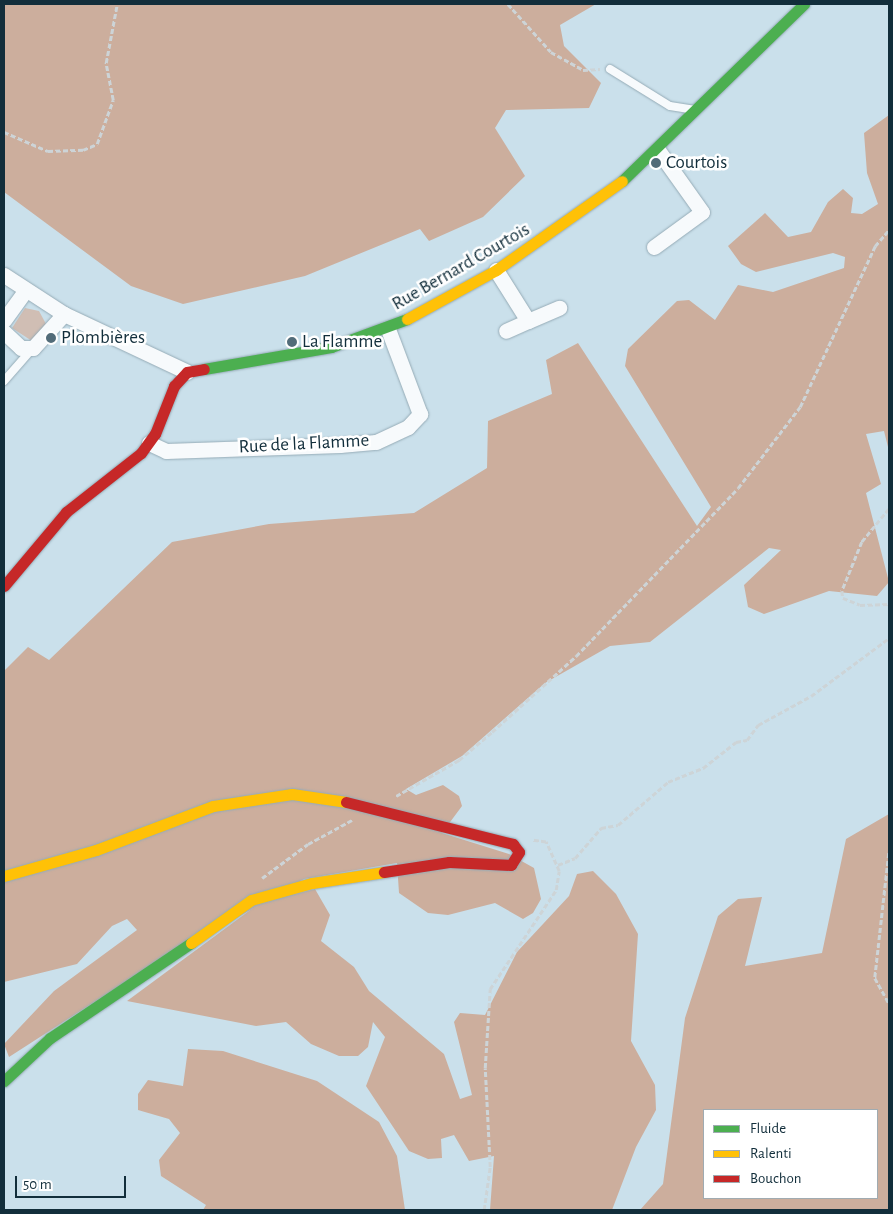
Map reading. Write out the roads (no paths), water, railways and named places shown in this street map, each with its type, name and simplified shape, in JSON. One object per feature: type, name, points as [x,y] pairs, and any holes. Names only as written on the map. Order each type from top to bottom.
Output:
[{"type":"street","name":"Rue Bernard Courtois","points":[[187,372],[330,347],[388,329],[496,270],[596,203],[658,150],[804,4]]},
{"type":"street","points":[[654,247],[702,212],[658,150]]},
{"type":"street","points":[[496,270],[528,321]]},
{"type":"street","points":[[4,275],[24,291],[64,314],[187,372],[174,386],[149,443],[131,463],[66,512],[4,586]]},
{"type":"street","points":[[4,320],[24,291]]},
{"type":"street","points":[[506,332],[559,308]]},
{"type":"street","points":[[4,332],[20,348],[33,348],[64,314]]},
{"type":"street","name":"Rue de la Flamme","points":[[149,443],[166,451],[376,442],[417,421],[420,414],[388,329]]},
{"type":"street","points":[[4,876],[96,850],[213,806],[254,797],[317,795],[513,844],[519,852],[511,865],[449,862],[312,883],[252,900],[118,996],[50,1038],[4,1081]]},
{"type":"lane","points":[[610,69],[670,106],[696,111]]},
{"type":"lane","points":[[4,382],[33,348]]},
{"type":"place","name":"Courtois","points":[[656,163]]},
{"type":"place","name":"Plombières","points":[[51,338]]},
{"type":"place","name":"La Flamme","points":[[292,342]]}]
